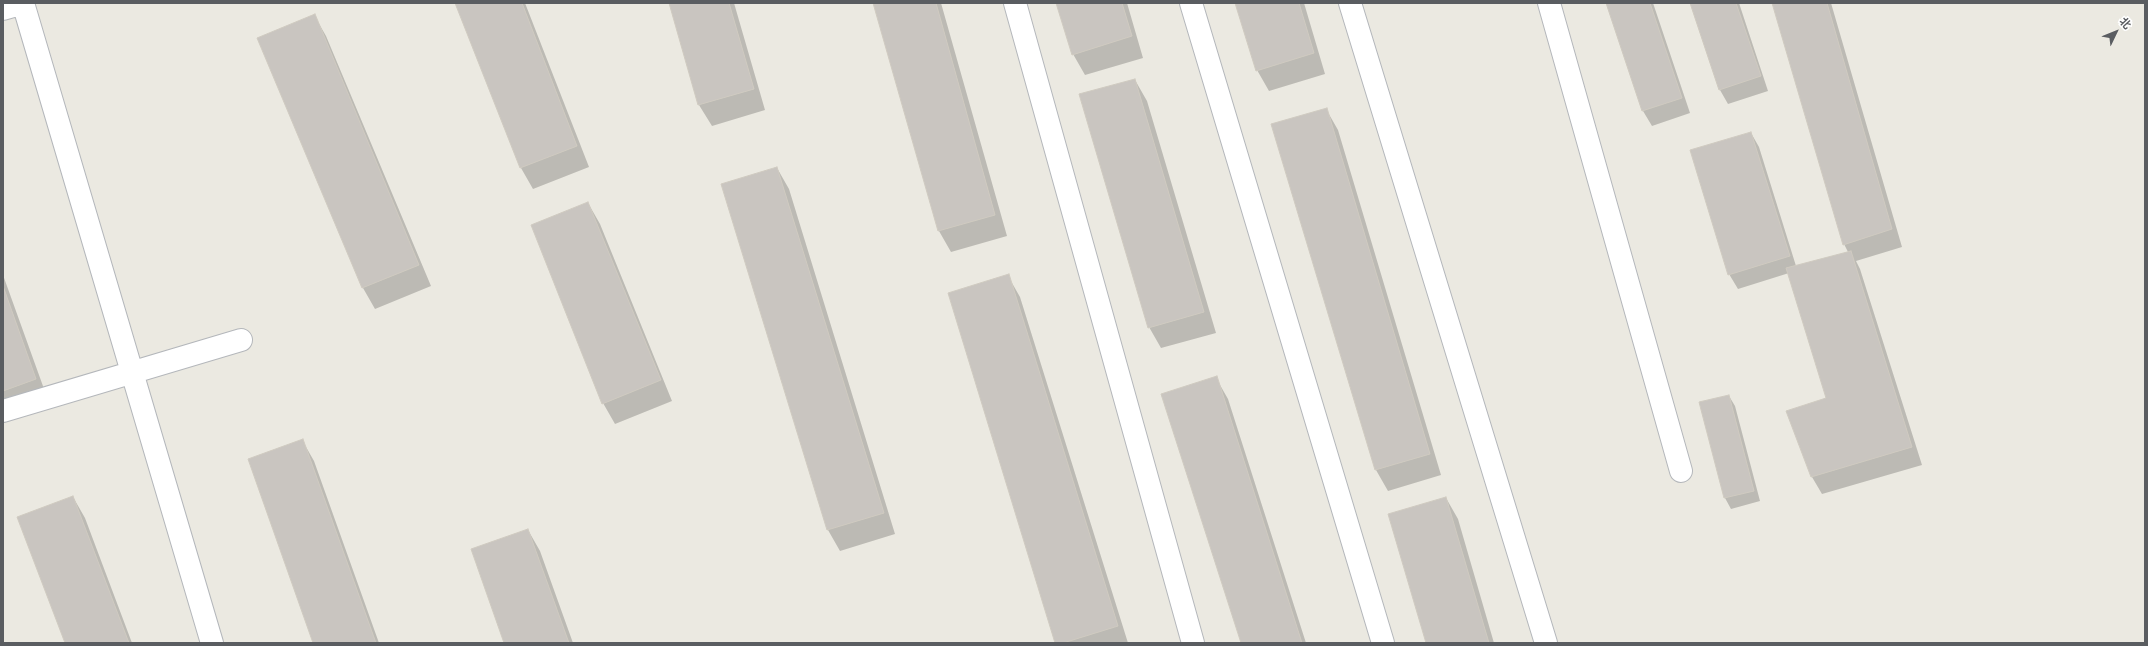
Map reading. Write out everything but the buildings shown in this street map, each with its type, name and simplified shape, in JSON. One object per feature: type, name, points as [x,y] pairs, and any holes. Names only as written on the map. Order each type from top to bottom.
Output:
[{"type":"street","points":[[3,10],[24,3],[134,372],[212,643]]},
{"type":"street","points":[[1015,3],[1193,643]]},
{"type":"street","points":[[1191,3],[1383,643]]},
{"type":"street","points":[[1350,3],[1546,643]]},
{"type":"street","points":[[1549,3],[1682,471]]},
{"type":"street","points":[[3,411],[241,340]]}]
